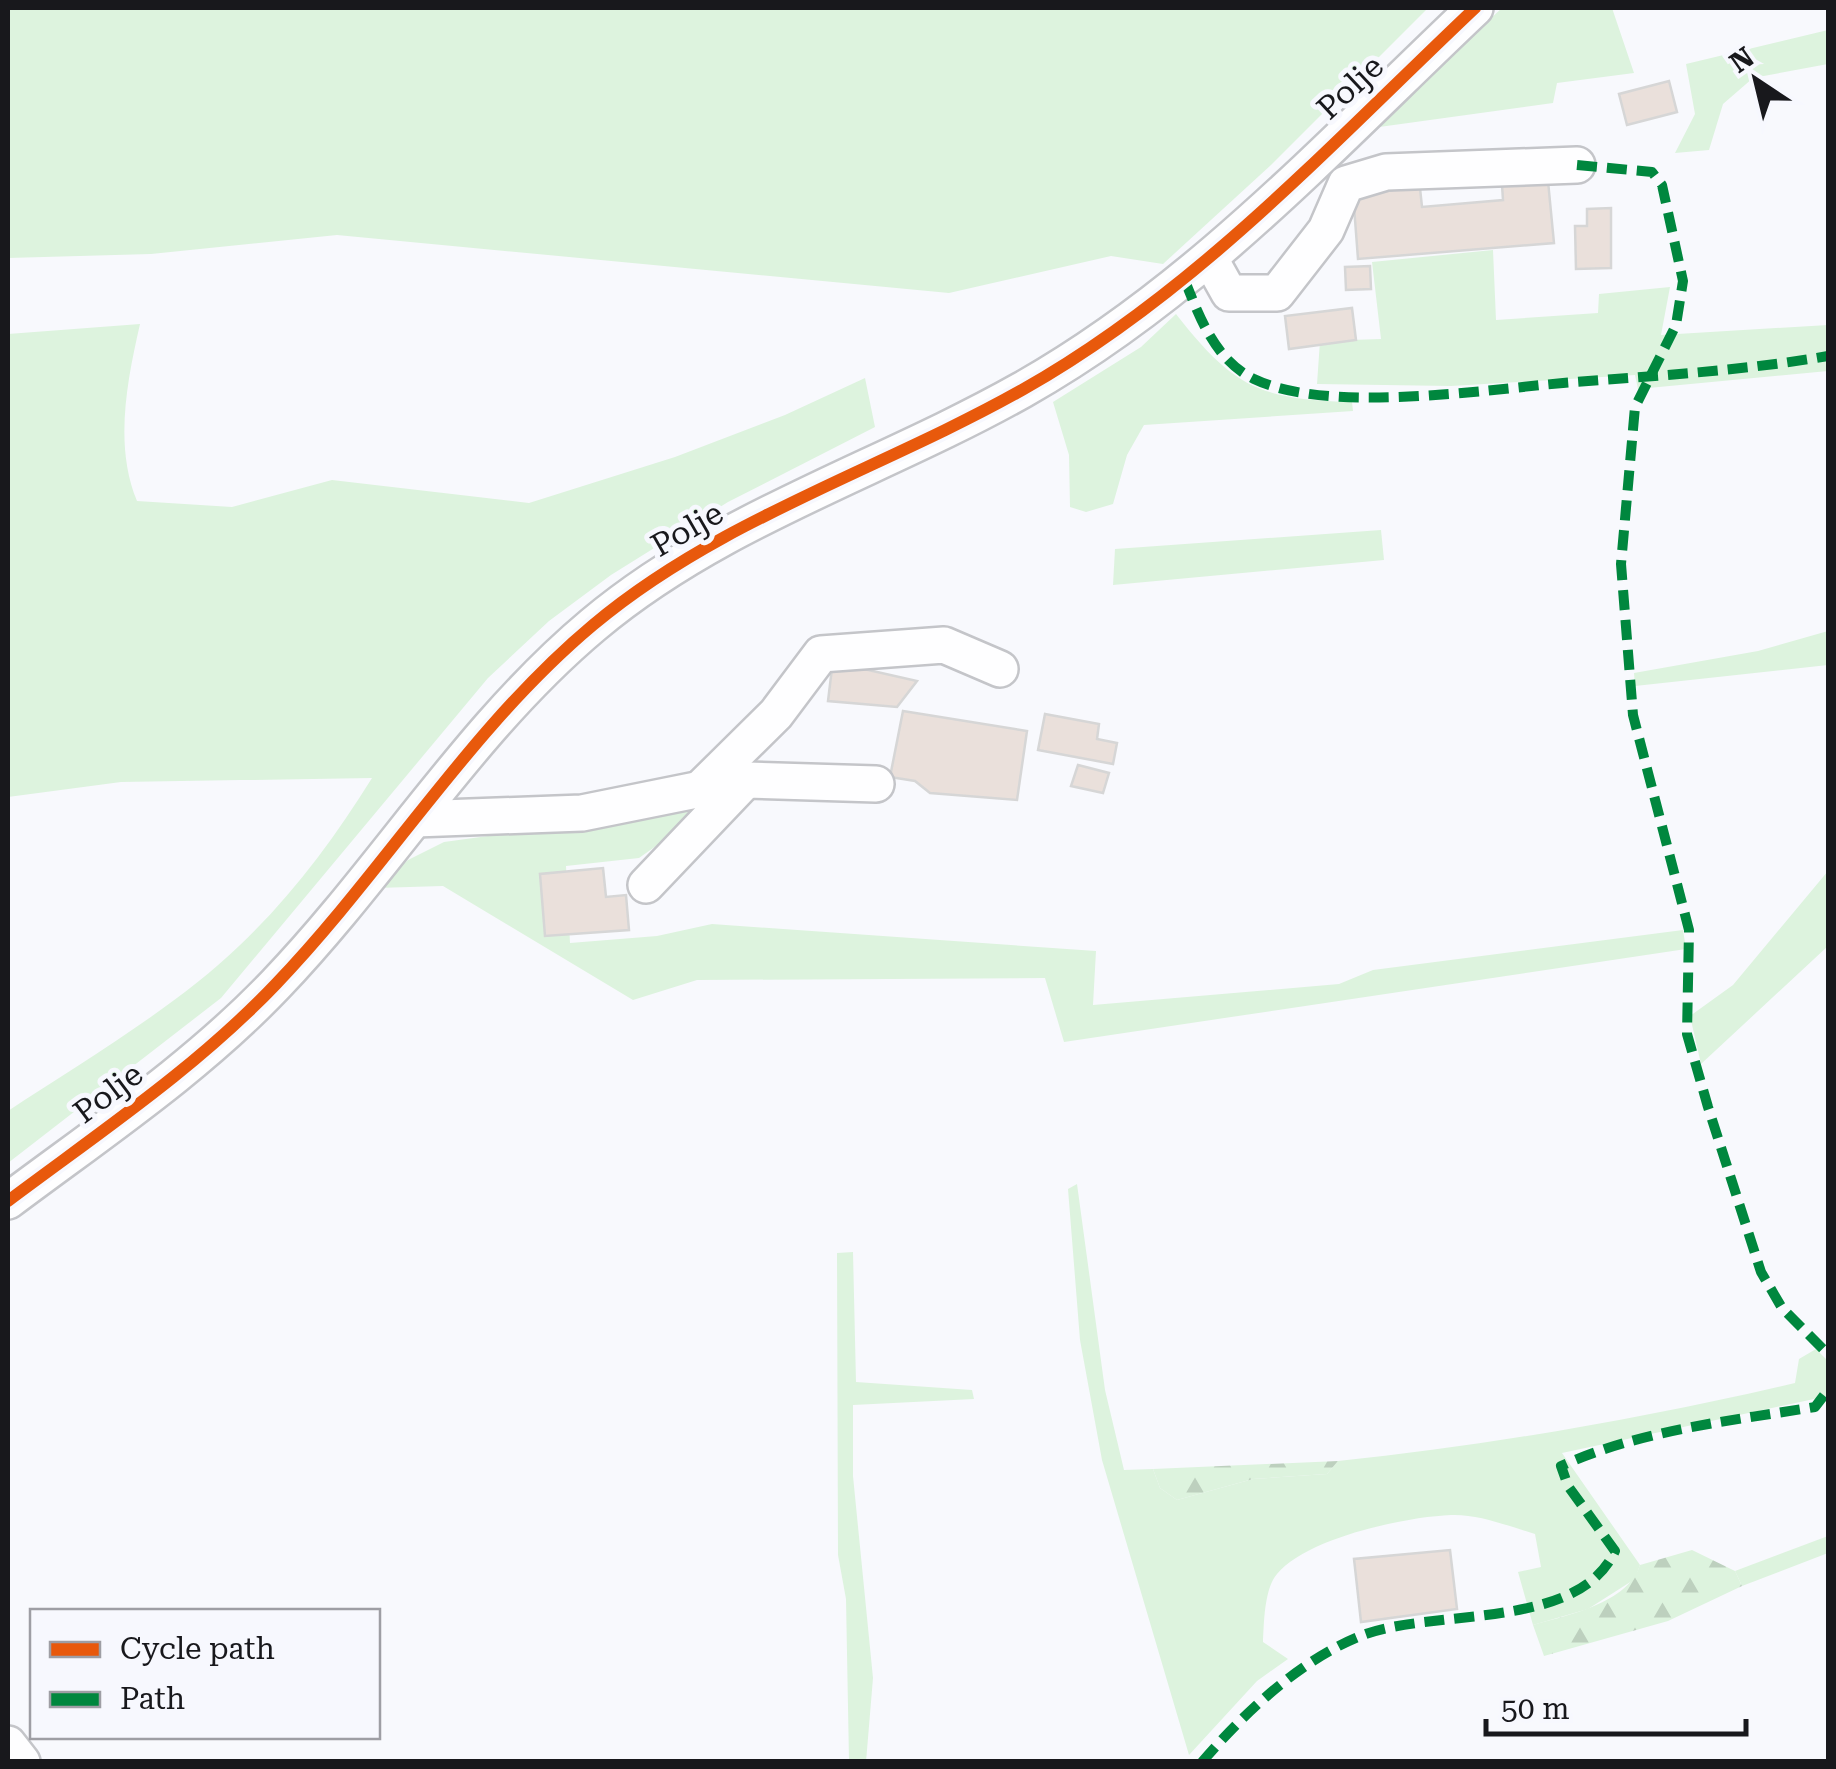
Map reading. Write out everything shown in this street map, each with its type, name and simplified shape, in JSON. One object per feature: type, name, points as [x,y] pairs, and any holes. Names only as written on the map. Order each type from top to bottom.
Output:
[{"type":"street","name":"Polje","points":[[8,1201],[139,1106],[212,1045],[277,983],[531,680],[596,622],[673,567],[1021,391],[1118,332],[1210,259],[1474,8]]},
{"type":"street","points":[[1210,259],[1229,293],[1277,294],[1326,230],[1346,184],[1386,172],[1577,166]]},
{"type":"street","points":[[699,790],[776,714],[822,654],[944,645],[1000,669]]},
{"type":"street","points":[[415,819],[582,813],[746,780],[876,784]]},
{"type":"street","points":[[646,885],[746,780]]},
{"type":"street","points":[[8,1744],[22,1762]]},
{"type":"green space","points":[[8,8],[1428,8],[1271,165],[1163,264],[1111,256],[949,293],[337,235],[151,254],[8,258]]},
{"type":"green space","points":[[1502,8],[1612,8],[1634,73],[1557,83],[1553,103],[1372,128]]},
{"type":"green space","points":[[1828,30],[1828,64],[1753,78],[1723,104],[1709,150],[1675,153],[1695,114],[1686,64]]},
{"type":"green space","points":[[1493,250],[1496,320],[1598,313],[1599,294],[1670,287],[1661,335],[1828,325],[1828,371],[1638,389],[1635,375],[1451,386],[1317,384],[1320,341],[1381,339],[1372,262]]},
{"type":"green space","points":[[1176,314],[1215,359],[1251,385],[1293,397],[1352,402],[1353,411],[1144,425],[1127,455],[1113,504],[1086,512],[1070,507],[1069,455],[1053,402],[1141,347]]},
{"type":"green space","points":[[140,324],[127,391],[124,436],[137,501],[232,507],[332,480],[529,503],[675,457],[785,415],[865,378],[875,427],[728,502],[611,575],[549,621],[488,678],[221,998],[8,1163],[8,1111],[158,1012],[214,969],[276,908],[311,866],[372,778],[121,782],[8,797],[8,334]]},
{"type":"green space","points":[[1381,530],[1384,560],[1113,585],[1115,549]]},
{"type":"green space","points":[[1828,631],[1828,665],[1635,686],[1634,673],[1758,651]]},
{"type":"green space","points":[[714,805],[639,858],[566,866],[570,943],[657,936],[712,924],[1096,951],[1093,1005],[1339,984],[1373,970],[1683,930],[1686,949],[1064,1042],[1045,978],[697,980],[633,1000],[443,886],[376,888],[408,860],[444,842]]},
{"type":"green space","points":[[1828,871],[1828,946],[1701,1064],[1690,1016],[1733,985]]},
{"type":"green space","points":[[1077,1184],[1105,1390],[1124,1470],[1153,1469],[1160,1488],[1177,1500],[1253,1479],[1327,1474],[1338,1461],[1568,1429],[1795,1383],[1799,1359],[1816,1349],[1828,1361],[1828,1396],[1562,1453],[1640,1565],[1635,1579],[1588,1609],[1533,1625],[1518,1572],[1541,1567],[1535,1534],[1483,1518],[1451,1515],[1408,1520],[1358,1532],[1310,1550],[1277,1574],[1267,1597],[1263,1642],[1288,1659],[1257,1681],[1189,1755],[1102,1460],[1080,1340],[1068,1189]]},
{"type":"green space","points":[[853,1252],[856,1382],[972,1390],[974,1399],[853,1405],[853,1476],[873,1678],[866,1762],[849,1761],[846,1599],[838,1555],[837,1253]]},
{"type":"green space","points":[[1338,1461],[1327,1474],[1253,1479],[1177,1500],[1160,1488],[1153,1469]]},
{"type":"green space","points":[[1828,1536],[1828,1553],[1742,1586],[1735,1571]]},
{"type":"green space","points":[[1692,1550],[1735,1571],[1742,1586],[1668,1621],[1544,1656],[1533,1625],[1595,1606],[1623,1589],[1640,1565]]},
{"type":"building","points":[[1669,81],[1677,112],[1627,125],[1619,94]]},
{"type":"building","points":[[1548,181],[1554,243],[1358,259],[1353,193],[1420,188],[1422,207],[1503,200],[1502,185]]},
{"type":"building","points":[[1611,208],[1611,268],[1576,269],[1575,226],[1587,226],[1587,209]]},
{"type":"building","points":[[1370,266],[1371,289],[1346,290],[1345,267]]},
{"type":"building","points":[[1352,308],[1356,340],[1289,349],[1285,316]]},
{"type":"building","points":[[832,668],[864,669],[917,681],[897,707],[828,701]]},
{"type":"building","points":[[903,711],[1027,731],[1017,800],[930,793],[915,781],[890,777]]},
{"type":"building","points":[[1045,714],[1099,724],[1097,739],[1117,743],[1113,764],[1038,750]]},
{"type":"building","points":[[1078,765],[1109,773],[1103,793],[1071,786]]},
{"type":"building","points":[[603,868],[606,897],[626,895],[629,930],[545,936],[540,874]]},
{"type":"building","points":[[1450,1550],[1457,1609],[1361,1622],[1354,1559]]},
{"type":"marked path","points":[[1577,165],[1652,172],[1662,185],[1683,281],[1676,325],[1635,407],[1621,564],[1633,715],[1689,930],[1687,1034],[1708,1107],[1761,1272],[1782,1308],[1828,1354]]},
{"type":"marked path","points":[[1185,281],[1210,337],[1240,371],[1285,390],[1322,395],[1449,394],[1729,369],[1828,356]]},
{"type":"marked path","points":[[1202,1762],[1275,1689],[1340,1645],[1393,1627],[1538,1606],[1570,1594],[1596,1576],[1615,1551],[1568,1486],[1561,1466],[1654,1435],[1815,1407],[1828,1390]]},
{"type":"cycle path","points":[[8,1201],[147,1098],[245,1015],[316,940],[507,708],[593,625],[693,555],[968,419],[1086,351],[1146,308],[1260,213],[1475,8]]}]
